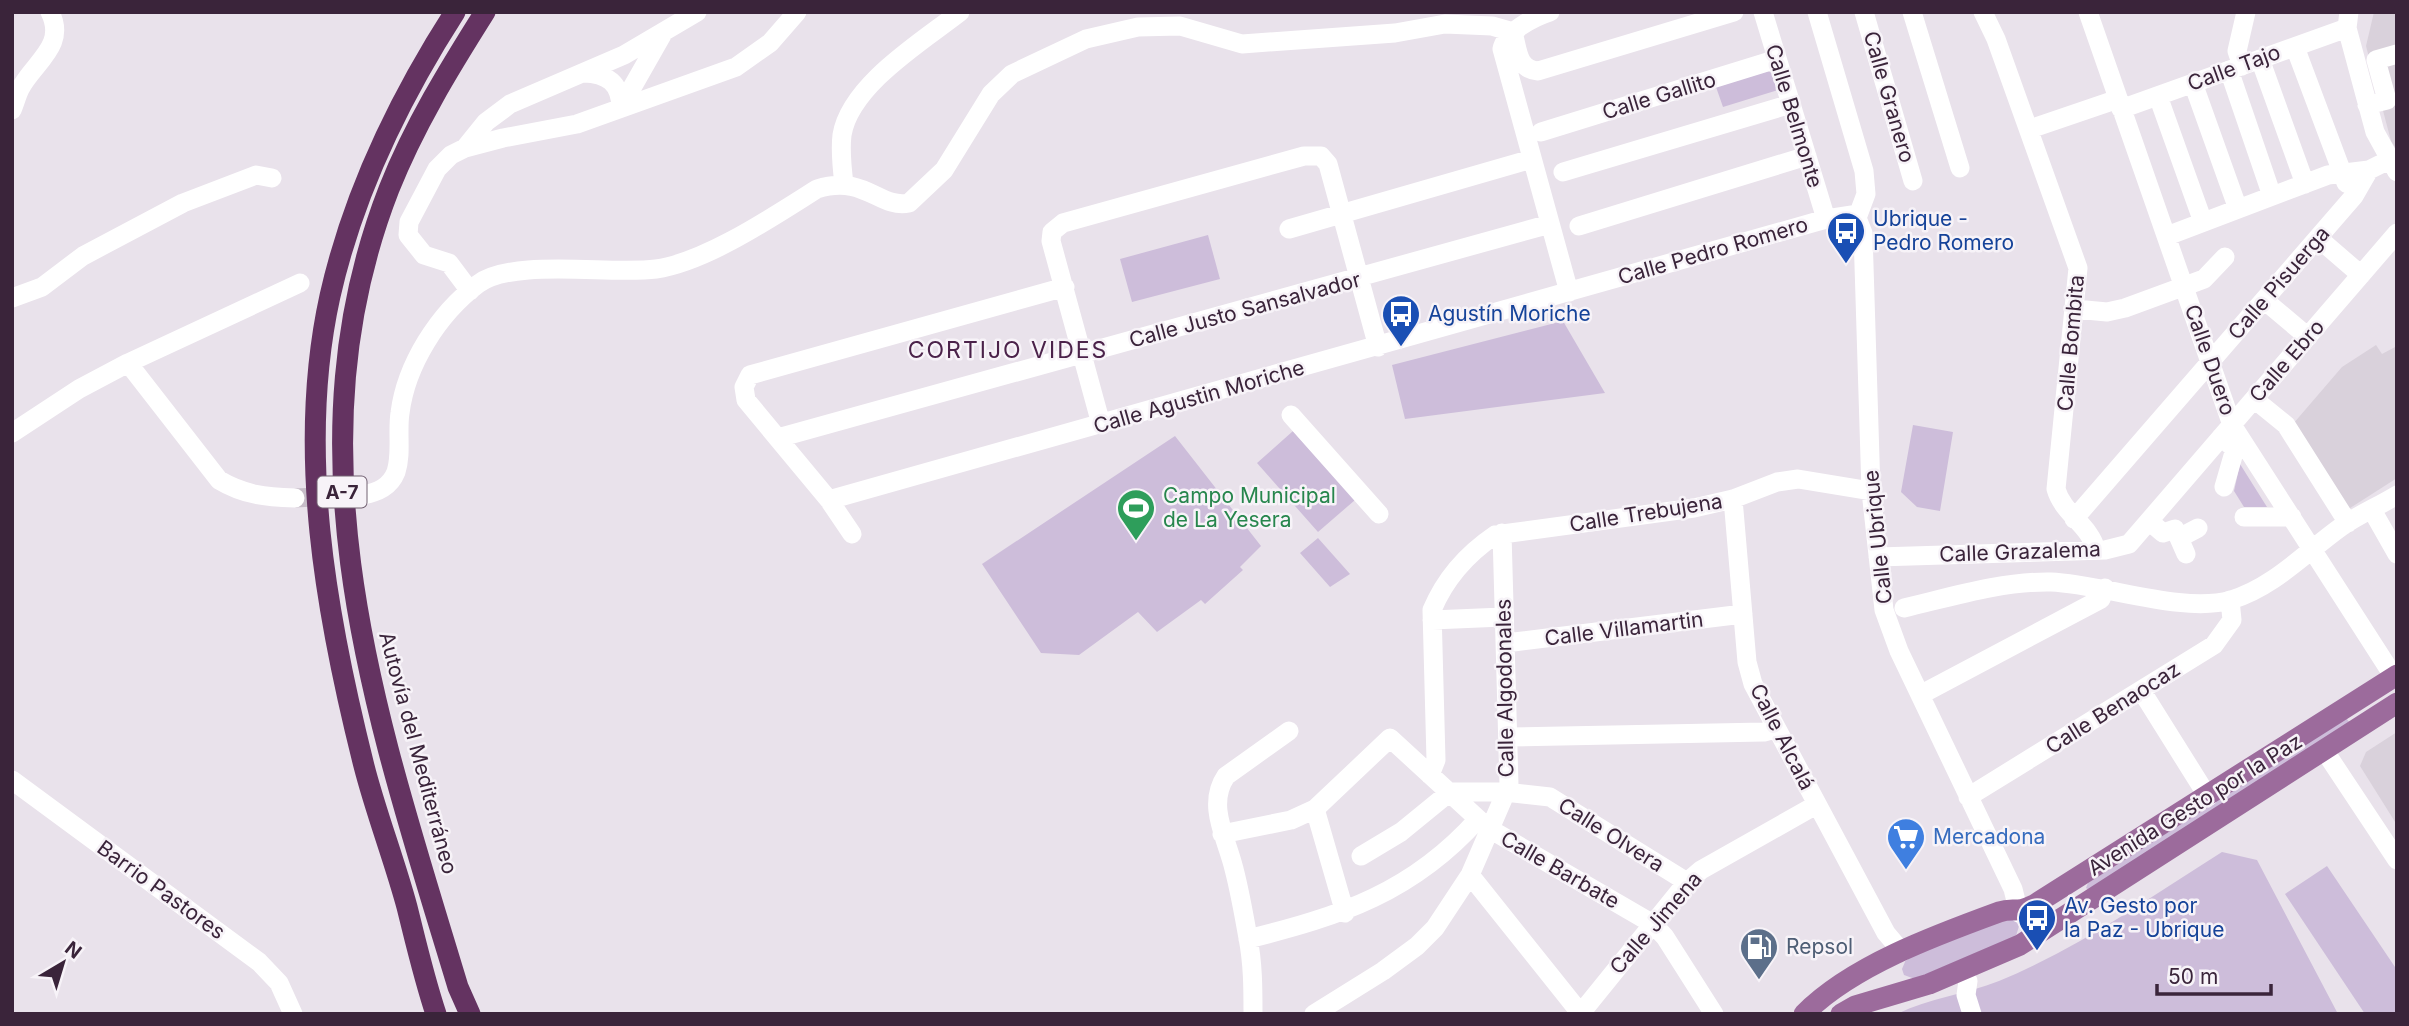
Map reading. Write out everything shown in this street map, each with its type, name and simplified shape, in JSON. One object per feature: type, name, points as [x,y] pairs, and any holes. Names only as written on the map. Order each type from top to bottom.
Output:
[{"type":"highway","name":"A-7","points":[[436,1014],[415,950],[407,907],[364,766],[326,582],[317,475],[317,401],[330,297],[366,179],[414,81],[455,12]]},
{"type":"highway","name":"Autovía del Mediterráneo","points":[[470,1014],[458,987],[394,776],[363,646],[342,489],[342,407],[345,368],[362,273],[389,190],[430,100],[485,12]]},
{"type":"main road","name":"Avenida Gesto por la Paz","points":[[1804,1014],[1843,983],[1902,952],[2000,912],[2019,912],[2208,797],[2395,676]]},
{"type":"main road","name":"Avenida Gesto por la Paz","points":[[1841,1014],[1855,1006],[1919,987],[2020,945],[2397,703]]},
{"type":"main road","points":[[2019,912],[2028,928],[2020,945]]},
{"type":"main road","points":[[1902,952],[1894,963],[1895,976],[1905,986],[1919,987]]},
{"type":"street","points":[[12,110],[20,88],[54,44],[56,32],[50,12]]},
{"type":"street","points":[[621,107],[663,34],[680,12]]},
{"type":"street","points":[[465,148],[486,122],[510,104],[624,55],[697,12]]},
{"type":"street","points":[[470,291],[449,263],[424,255],[416,249],[408,229],[437,169],[451,155],[465,148],[577,124],[736,67],[770,43],[797,12]]},
{"type":"street","points":[[844,184],[843,133],[850,115],[899,56],[960,12]]},
{"type":"street","points":[[1550,12],[1513,33],[1504,41],[1502,49],[1569,292]]},
{"type":"street","points":[[1513,33],[1521,64],[1529,70],[1538,71],[1734,12]]},
{"type":"street","name":"Calle Belmonte","points":[[1763,12],[1826,219]]},
{"type":"street","points":[[1817,12],[1864,172],[1866,194],[1857,218]]},
{"type":"street","name":"Calle Granero","points":[[1864,12],[1913,181]]},
{"type":"street","points":[[1912,12],[1960,167]]},
{"type":"street","name":"Calle Bombita","points":[[1983,12],[1996,39],[2076,258],[2075,309],[2056,489],[2059,501],[2091,536],[2096,550]]},
{"type":"street","name":"Calle Duero","points":[[2088,12],[2211,362],[2233,438],[2292,517],[2395,676]]},
{"type":"street","points":[[2246,12],[2237,51],[2305,184]]},
{"type":"street","points":[[2167,236],[2305,184],[2340,174],[2393,166],[2375,132],[2348,20]]},
{"type":"street","name":"Calle Tajo","points":[[2030,129],[2158,96],[2295,47],[2348,20]]},
{"type":"street","points":[[363,495],[378,492],[396,472],[400,411],[419,354],[455,305],[488,277],[514,272],[655,269],[679,264],[704,254],[817,189],[844,184],[853,184],[897,204],[909,204],[944,170],[991,94],[1012,74],[1086,39],[1139,27],[1180,26],[1242,44],[1395,33],[1445,24],[1492,26],[1513,33]]},
{"type":"street","points":[[2295,47],[2340,174],[2354,196]]},
{"type":"street","points":[[2367,105],[2387,100],[2376,60],[2397,54]]},
{"type":"street","name":"Calle Gallito","points":[[1541,132],[1777,60]]},
{"type":"street","points":[[2243,65],[2272,196]]},
{"type":"street","points":[[584,73],[607,77],[616,84],[621,92],[621,107]]},
{"type":"street","points":[[2193,83],[2238,209]]},
{"type":"street","points":[[2158,96],[2203,222]]},
{"type":"street","points":[[1563,172],[1791,104]]},
{"type":"street","points":[[1101,424],[1051,241],[1052,232],[1059,225],[1310,154],[1325,159],[1329,169],[1378,347]]},
{"type":"street","points":[[1580,226],[1807,156]]},
{"type":"street","points":[[1289,229],[1532,159]]},
{"type":"street","name":"Calle Pisuerga","points":[[2074,519],[2354,196],[2370,170]]},
{"type":"street","points":[[12,298],[42,288],[83,256],[183,203],[256,175],[272,178]]},
{"type":"street","name":"Calle Pedro Romero","points":[[1569,292],[1826,219],[1852,215],[1857,218]]},
{"type":"street","name":"Calle Ubrique","points":[[1857,218],[1863,233],[1871,491],[1884,610],[1920,695],[2013,889],[2019,912]]},
{"type":"street","name":"Calle Justo Sansalvador","points":[[778,438],[1359,279],[1550,223]]},
{"type":"street","name":"Calle Ebro","points":[[2149,520],[2233,438],[2254,399],[2397,233]]},
{"type":"street","points":[[2318,238],[2361,275]]},
{"type":"street","points":[[2075,309],[2116,311],[2204,279],[2225,257]]},
{"type":"street","points":[[12,433],[79,389],[128,363],[300,283]]},
{"type":"street","points":[[852,534],[829,500],[744,394],[746,381],[756,372],[1065,287]]},
{"type":"street","name":"Calle Agustin Moriche","points":[[829,500],[1569,292]]},
{"type":"street","points":[[2264,300],[2308,337]]},
{"type":"street","points":[[128,363],[219,480],[237,491],[259,497],[295,498]]},
{"type":"street","points":[[2254,399],[2286,425],[2348,523]]},
{"type":"street","points":[[1291,415],[1379,514]]},
{"type":"street","points":[[2224,487],[2233,438]]},
{"type":"street","name":"Calle Trebujena","points":[[1502,533],[1643,517],[1733,499],[1777,482],[1798,479],[1871,491]]},
{"type":"street","points":[[1904,608],[2001,586],[2050,582],[2203,603],[2230,600],[2281,575],[2348,523],[2397,495]]},
{"type":"street","name":"Calle Alcalá","points":[[1733,499],[1747,662],[1753,684],[1886,933],[1902,952]]},
{"type":"street","points":[[2372,510],[2397,554]]},
{"type":"street","points":[[2244,517],[2292,517]]},
{"type":"street","points":[[2149,520],[2163,533],[2175,529],[2182,546],[2198,528]]},
{"type":"street","name":"Calle Grazalema","points":[[1878,557],[2096,550],[2129,544],[2149,520]]},
{"type":"street","points":[[1430,775],[1436,760],[1432,610],[1440,591],[1474,549],[1502,533]]},
{"type":"street","name":"Calle Algodonales","points":[[1314,1014],[1417,946],[1435,928],[1470,875],[1483,824],[1509,785],[1502,533]]},
{"type":"street","points":[[1920,695],[2101,599],[2105,588]]},
{"type":"street","name":"Calle Benaocaz","points":[[1968,797],[2214,645],[2232,620],[2230,600]]},
{"type":"street","name":"Calle Villamartin","points":[[1506,643],[1743,614]]},
{"type":"street","points":[[1432,620],[1503,617]]},
{"type":"street","points":[[2141,690],[2208,797]]},
{"type":"street","points":[[1509,737],[1764,732],[1775,729]]},
{"type":"street","points":[[1252,1014],[1253,975],[1248,939],[1233,866],[1222,834],[1218,787],[1226,776],[1289,731]]},
{"type":"street","name":"Calle Barbate","points":[[1315,809],[1390,738],[1483,824],[1653,924],[1665,937],[1714,1014]]},
{"type":"street","points":[[2324,750],[2397,860]]},
{"type":"street","name":"Barrio Pastores","points":[[12,780],[259,962],[279,983],[293,1014]]},
{"type":"street","points":[[1361,856],[1401,832],[1450,792]]},
{"type":"street","name":"Calle Olvera","points":[[1450,792],[1505,792],[1550,797],[1687,882]]},
{"type":"street","name":"Calle Jimena","points":[[1581,1013],[1687,882],[1701,870],[1816,805]]},
{"type":"street","points":[[1222,834],[1291,820],[1315,809],[1345,913]]},
{"type":"street","points":[[1248,939],[1345,913],[1404,883],[1483,824]]},
{"type":"street","points":[[1470,875],[1581,1013]]},
{"type":"street","points":[[1968,981],[1966,995],[1972,1014]]},
{"type":"shaded area","points":[[2374,12],[2397,12],[2397,150],[2391,141],[2366,46]]},
{"type":"shaded area","points":[[1768,71],[1772,73],[1778,90],[1723,107],[1716,87]]},
{"type":"shaded area","points":[[1208,235],[1220,279],[1132,302],[1120,259]]},
{"type":"shaded area","points":[[1563,321],[1605,393],[1405,419],[1392,365]]},
{"type":"shaded area","points":[[2376,345],[2382,354],[2397,346],[2397,478],[2347,510],[2293,424],[2342,367]]},
{"type":"shaded area","points":[[1913,425],[1953,432],[1940,511],[1917,507],[1901,492]]},
{"type":"shaded area","points":[[1293,431],[1355,500],[1318,532],[1257,463]]},
{"type":"shaded area","name":"Campo Municipal de La Yesera","points":[[1175,436],[1261,546],[1240,567],[1243,570],[1205,604],[1201,600],[1157,632],[1138,612],[1079,655],[1041,653],[982,564]]},
{"type":"shaded area","points":[[2240,464],[2267,507],[2244,507],[2234,491]]},
{"type":"shaded area","points":[[1318,538],[1350,574],[1330,587],[1300,553]]},
{"type":"shaded area","points":[[2346,718],[2351,724],[2089,890],[2086,888],[2088,883]]},
{"type":"shaded area","points":[[2397,732],[2397,825],[2360,766],[2366,752]]},
{"type":"shaded area","points":[[2222,852],[2257,860],[2338,1014],[1897,1014],[1999,981],[2029,968],[2113,921]]},
{"type":"shaded area","points":[[2327,866],[2397,970],[2397,1014],[2365,1014],[2285,894]]},
{"type":"shaded area","points":[[2005,918],[2015,920],[2019,926],[2016,936],[1915,979],[1904,975],[1902,969],[1907,957]]},
{"type":"tunnel","points":[[295,498],[360,495]]},
{"type":"place","name":"Ubrique - Pedro Romero","points":[[1846,265]]},
{"type":"place","name":"Agustín Moriche","points":[[1401,348]]},
{"type":"place","name":"Campo Municipal de La Yesera","points":[[1136,542]]},
{"type":"place","name":"Mercadona","points":[[1906,871]]},
{"type":"place","name":"Av. Gesto por la Paz - Ubrique","points":[[2037,952]]},
{"type":"place","name":"Repsol","points":[[1759,981]]},
{"type":"district","name":"CORTIJO VIDES","points":[[1008,350]]}]
